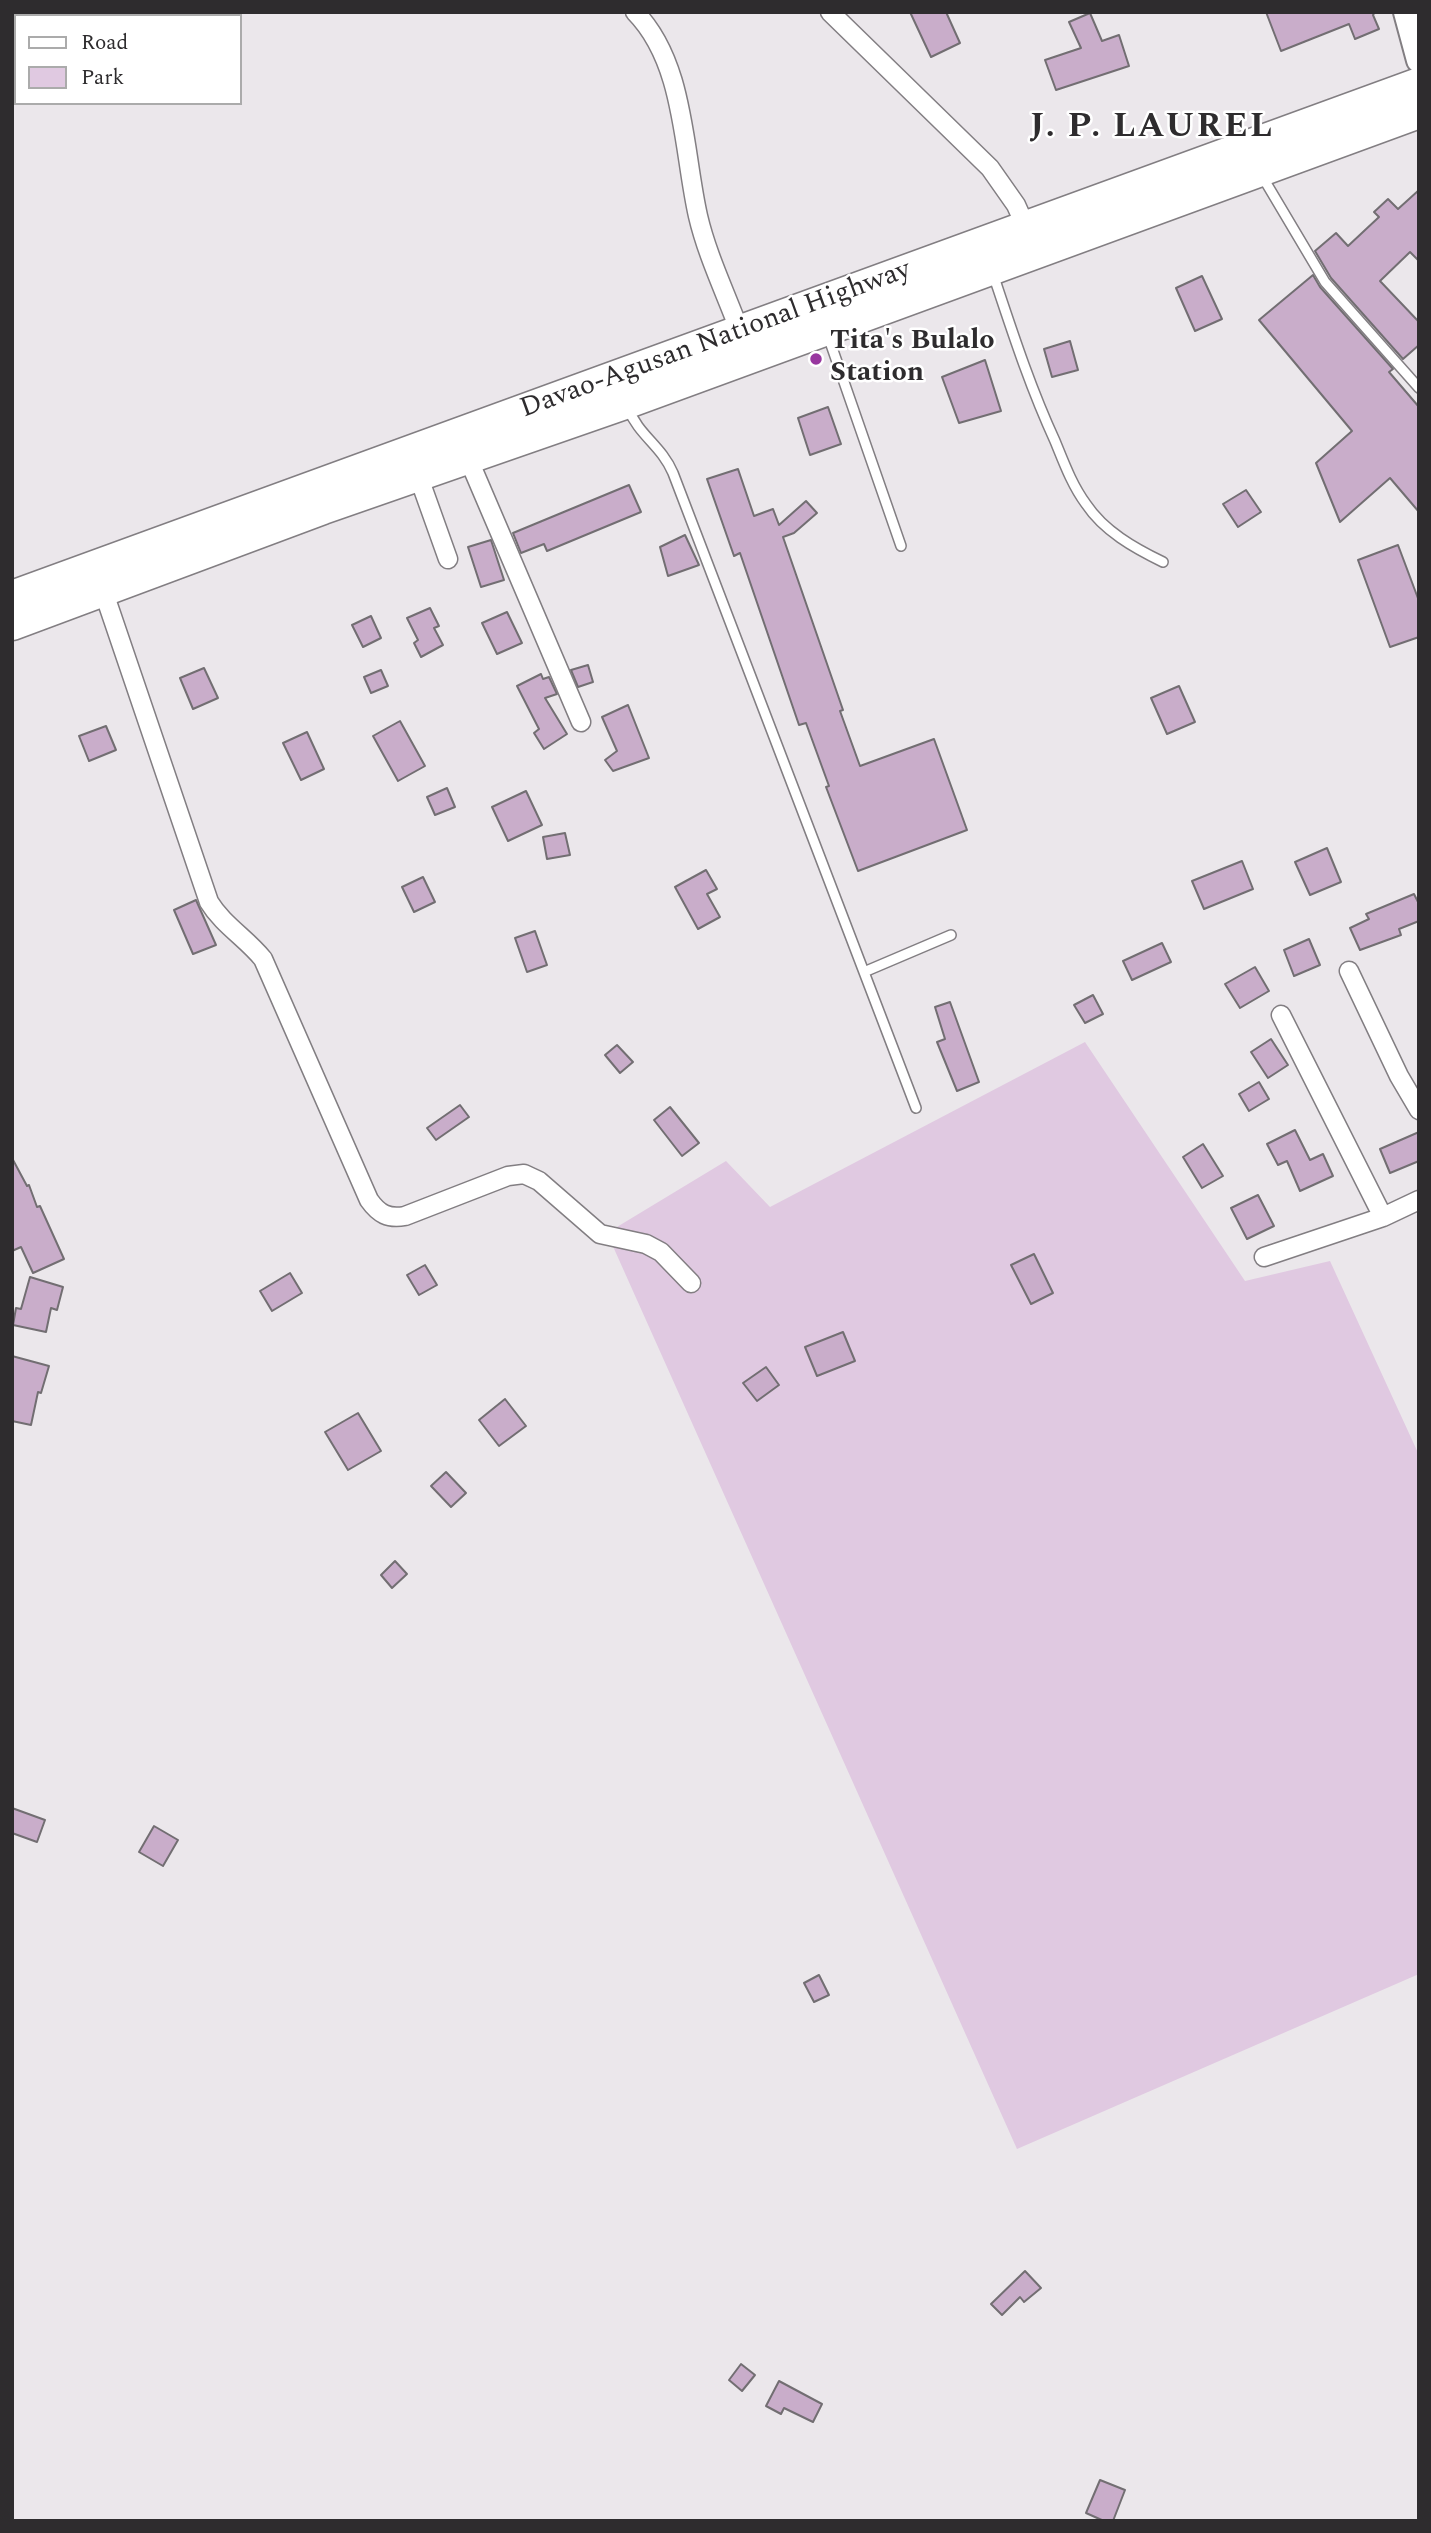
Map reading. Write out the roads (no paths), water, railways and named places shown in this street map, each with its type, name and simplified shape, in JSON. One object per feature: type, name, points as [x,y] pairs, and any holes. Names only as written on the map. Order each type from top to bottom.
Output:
[{"type":"highway","name":"Davao-Agusan National Highway","points":[[12,597],[114,577],[468,458],[621,390],[740,332],[1031,241],[1253,159],[1419,84]]},
{"type":"highway","name":"Davao-Agusan National Highway","points":[[1253,159],[1419,112]]},
{"type":"highway","name":"Davao-Agusan National Highway","points":[[12,624],[114,577],[621,390],[826,329],[991,269],[1031,241]]},
{"type":"main road","points":[[1406,12],[1419,60]]},
{"type":"street","points":[[635,12],[662,52],[675,90],[698,218],[740,332]]},
{"type":"street","points":[[830,12],[990,168],[1016,205],[1031,241]]},
{"type":"street","points":[[468,458],[581,722]]},
{"type":"street","points":[[418,475],[448,559]]},
{"type":"street","points":[[114,577],[209,902],[218,916],[245,939],[262,959],[369,1200],[375,1208],[384,1216],[405,1216],[508,1176],[524,1174],[539,1181],[600,1234],[646,1244],[661,1252],[691,1283]]},
{"type":"street","points":[[1349,971],[1399,1076],[1419,1110]]},
{"type":"street","points":[[1281,1015],[1383,1217]]},
{"type":"street","points":[[1264,1257],[1383,1217],[1419,1200]]},
{"type":"lane","points":[[1253,159],[1325,282],[1419,388]]},
{"type":"lane","points":[[991,269],[1034,395],[1081,497],[1108,529],[1135,548],[1163,562]]},
{"type":"lane","points":[[826,329],[901,546]]},
{"type":"lane","points":[[621,390],[634,423],[664,454],[673,473],[916,1108]]},
{"type":"lane","points":[[864,972],[951,935]]},
{"type":"place","name":"Tita's Bulalo Station","points":[[816,359]]},
{"type":"district","name":"J. P. LAUREL","points":[[1152,129]]}]
